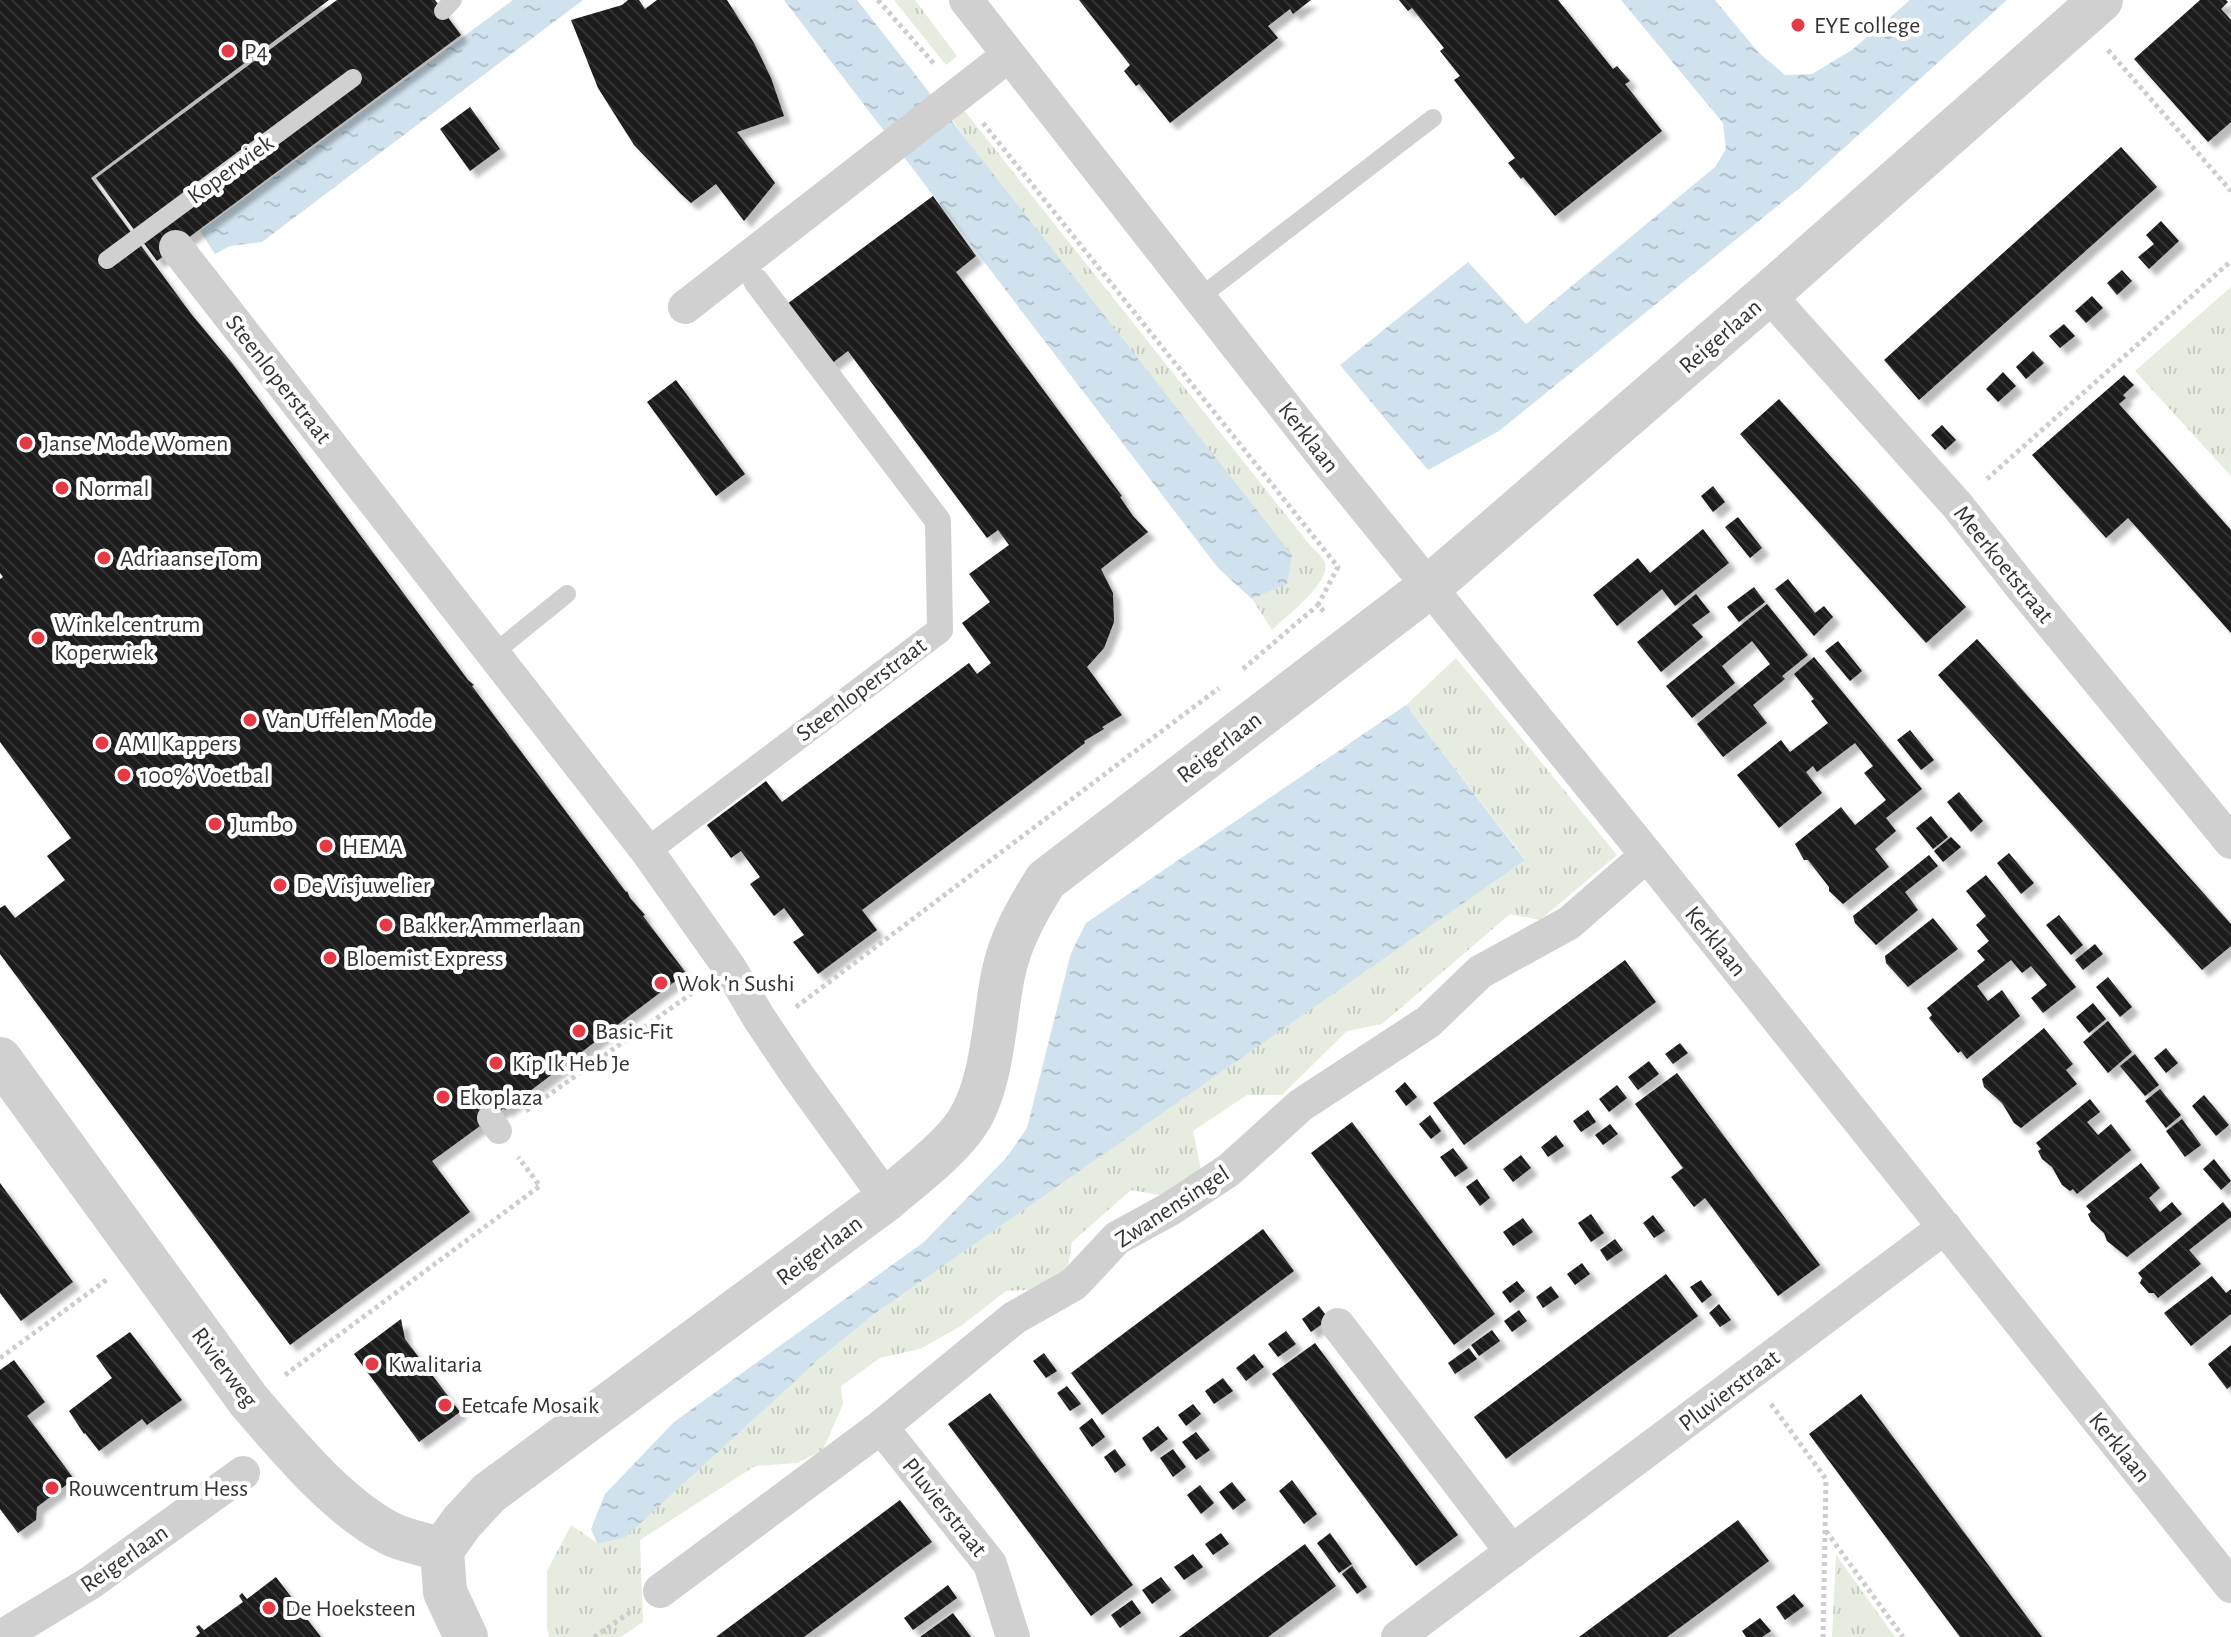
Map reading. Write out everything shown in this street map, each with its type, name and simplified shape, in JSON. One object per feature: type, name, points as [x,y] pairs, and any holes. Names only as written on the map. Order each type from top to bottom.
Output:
[{"type":"street","name":"Kerklaan","points":[[966,0],[1429,587],[2231,1586]]},
{"type":"street","name":"Reigerlaan","points":[[442,1550],[489,1493],[887,1199],[932,1160],[967,1123],[982,1086],[995,1037],[1003,973],[1022,917],[1046,880],[1429,587],[1768,294],[2090,9]]},
{"type":"street","points":[[685,307],[1009,55]]},
{"type":"street","name":"Steenloperstraat","points":[[176,247],[647,851],[887,1199]]},
{"type":"street","name":"Steenloperstraat","points":[[647,851],[940,630],[938,521],[756,281]]},
{"type":"street","name":"Meerkoetstraat","points":[[1768,294],[1957,505],[2231,842]]},
{"type":"street","name":"Zwanensingel","points":[[660,1591],[881,1427],[1014,1318],[1074,1284],[1117,1238],[1170,1209],[1229,1170],[1301,1105],[1428,1022],[1480,972],[1569,923],[1647,855]]},
{"type":"street","name":"Rivierweg","points":[[0,1059],[249,1401],[327,1486],[351,1505],[389,1533],[442,1550]]},
{"type":"street","name":"Pluvierstraat","points":[[1398,1637],[1945,1227]]},
{"type":"street","points":[[1338,1325],[1512,1552]]},
{"type":"street","name":"Pluvierstraat","points":[[881,1427],[990,1564],[1013,1637]]},
{"type":"street","name":"Reigerlaan","points":[[1,1637],[90,1583],[243,1473]]},
{"type":"street","points":[[442,1550],[445,1592],[466,1637]]},
{"type":"lane","name":"Koperwiek","points":[[107,260],[353,78]]},
{"type":"lane","points":[[1200,297],[1433,118]]},
{"type":"lane","points":[[494,653],[567,594]]},
{"type":"path","points":[[878,0],[960,93],[1338,567],[1318,605],[1232,677]]},
{"type":"path","points":[[2090,9],[2231,191]]},
{"type":"path","points":[[1957,505],[2231,261]]},
{"type":"path","points":[[1318,605],[1353,645]]},
{"type":"path","points":[[767,1029],[1220,687]]},
{"type":"path","points":[[249,1401],[540,1186],[494,1124],[729,967]]},
{"type":"path","points":[[0,1358],[142,1253]]},
{"type":"path","points":[[1749,1374],[1826,1479],[1823,1637]]},
{"type":"path","points":[[1825,1531],[1903,1637]]},
{"type":"green space","points":[[894,0],[915,0],[957,56],[946,65]]},
{"type":"green space","points":[[963,109],[1324,560],[1325,571],[1314,590],[1272,630],[1252,599],[1287,584],[953,121]]},
{"type":"green space","points":[[2231,287],[2231,476],[2135,371]]},
{"type":"green space","points":[[1456,658],[1617,855],[1540,920],[1510,914],[1382,1024],[1347,1031],[1282,1095],[1247,1095],[1193,1131],[1201,1169],[1165,1196],[1131,1190],[1072,1242],[1068,1267],[1043,1289],[1006,1291],[961,1326],[920,1349],[880,1358],[841,1386],[843,1404],[823,1450],[797,1463],[755,1466],[640,1540],[643,1622],[621,1637],[549,1637],[547,1571],[571,1525],[597,1543],[873,1315],[1525,859],[1406,705]]},
{"type":"green space","points":[[1836,1555],[1895,1637],[1832,1637]]},
{"type":"water","points":[[513,0],[583,0],[262,242],[230,246],[215,254],[200,231]]},
{"type":"water","points":[[784,0],[857,0],[1292,555],[1287,584],[1252,599],[1218,568]]},
{"type":"water","points":[[1621,0],[1715,0],[1758,52],[1785,75],[1812,74],[1852,50],[1910,0],[2007,0],[1801,187],[1499,431],[1428,470],[1340,365],[1468,262],[1526,324],[1715,167],[1726,149],[1723,123]]},
{"type":"water","points":[[1406,705],[1525,860],[873,1315],[817,1361],[624,1538],[597,1543],[591,1529],[605,1494],[674,1422],[924,1242],[1007,1157],[1027,1128],[1071,953],[1086,923]]},
{"type":"building","points":[[0,0],[329,0],[91,178],[474,685],[686,973],[505,1110],[484,1122],[486,1124],[481,1128],[432,1161],[470,1212],[290,1345],[0,954],[0,908],[5,905],[15,918],[65,880],[47,856],[71,838],[0,742],[0,579],[3,577],[0,573]]},
{"type":"building","points":[[337,0],[435,0],[461,35],[157,261],[96,178]]},
{"type":"building","points":[[628,0],[639,0],[645,9],[657,0],[727,0],[754,43],[771,78],[784,116],[737,132],[775,183],[744,221],[716,184],[691,203],[681,194],[634,145],[598,88],[571,20],[622,5]]},
{"type":"building","points":[[1079,0],[1311,0],[1293,14],[1290,9],[1268,26],[1278,38],[1170,123],[1139,84],[1136,86],[1124,71],[1130,65]]},
{"type":"building","points":[[1399,0],[1558,0],[1613,69],[1617,66],[1630,81],[1625,84],[1662,131],[1555,216],[1508,163],[1515,158],[1454,80],[1460,76],[1440,51],[1444,48],[1412,8],[1408,11]]},
{"type":"building","points":[[2200,0],[2226,0],[2228,2],[2221,9],[2231,20],[2231,122],[2208,142],[2134,59]]},
{"type":"building","points":[[470,107],[500,149],[470,171],[440,129]]},
{"type":"building","points":[[2121,147],[2157,187],[1919,400],[1884,360]]},
{"type":"building","points":[[933,196],[976,256],[956,272],[1122,496],[1133,516],[1148,532],[1101,569],[1113,593],[1114,622],[1104,648],[1087,667],[1122,715],[862,910],[877,930],[818,974],[793,942],[804,935],[784,908],[774,916],[750,884],[760,877],[741,851],[731,858],[707,825],[766,781],[782,802],[969,663],[977,674],[991,663],[962,623],[990,602],[969,574],[1009,545],[998,530],[987,538],[848,351],[827,367],[783,307]]},
{"type":"building","points":[[2161,221],[2179,241],[2149,269],[2138,257],[2154,244],[2146,235]]},
{"type":"building","points":[[2122,270],[2132,281],[2117,295],[2107,283]]},
{"type":"building","points":[[2092,296],[2103,308],[2086,323],[2075,311]]},
{"type":"building","points":[[2064,324],[2075,336],[2060,348],[2049,336]]},
{"type":"building","points":[[2033,351],[2044,363],[2026,379],[2016,367]]},
{"type":"building","points":[[2003,372],[2016,386],[1998,402],[1986,389]]},
{"type":"building","points":[[2124,375],[2134,385],[2123,395],[2126,398],[2119,404],[2231,530],[2231,633],[2128,518],[2106,538],[2032,455]]},
{"type":"building","points":[[676,380],[745,474],[716,496],[647,402]]},
{"type":"building","points":[[1779,399],[1966,607],[1926,643],[1740,434]]},
{"type":"building","points":[[1942,425],[1956,440],[1945,450],[1931,435]]},
{"type":"building","points":[[1713,486],[1725,502],[1713,512],[1701,496]]},
{"type":"building","points":[[1738,517],[1762,548],[1750,558],[1725,527]]},
{"type":"building","points":[[1703,529],[1729,563],[1675,606],[1662,589],[1617,626],[1593,595],[1638,558],[1650,573]]},
{"type":"building","points":[[1788,579],[1815,613],[1824,606],[1833,617],[1814,636],[1775,589]]},
{"type":"building","points":[[1754,587],[1765,602],[1739,622],[1727,607]]},
{"type":"building","points":[[1696,594],[1710,612],[1692,625],[1703,637],[1661,672],[1637,642]]},
{"type":"building","points":[[1767,604],[1808,655],[1753,705],[1767,723],[1723,757],[1697,724],[1770,664],[1752,641],[1722,666],[1735,683],[1692,718],[1666,686]]},
{"type":"building","points":[[1977,639],[2231,924],[2231,946],[2202,970],[1938,675]]},
{"type":"building","points":[[1838,641],[1862,671],[1850,681],[1825,651]]},
{"type":"building","points":[[1814,657],[1922,789],[1886,818],[1896,831],[1875,849],[1889,867],[1843,904],[1829,891],[1808,860],[1804,860],[1795,844],[1841,807],[1855,825],[1886,800],[1864,773],[1873,766],[1855,743],[1817,772],[1813,766],[1806,772],[1822,793],[1779,828],[1737,775],[1781,740],[1790,752],[1828,723],[1794,674]]},
{"type":"building","points":[[1910,730],[1934,760],[1921,770],[1897,740]]},
{"type":"building","points":[[1959,792],[1983,821],[1971,832],[1947,802]]},
{"type":"building","points":[[1931,816],[1948,837],[1933,849],[1916,828]]},
{"type":"building","points":[[1951,837],[1961,847],[1943,862],[1934,851]]},
{"type":"building","points":[[2009,853],[2034,883],[2021,894],[1997,863]]},
{"type":"building","points":[[1929,855],[1938,866],[1905,892],[1918,910],[1876,945],[1855,923],[1853,916]]},
{"type":"building","points":[[1986,875],[2076,987],[2043,1013],[2031,998],[2047,985],[2031,966],[2022,973],[2011,960],[1977,986],[1988,1001],[2002,990],[2020,1016],[1967,1059],[1961,1051],[1958,1053],[1929,1018],[1932,1015],[1927,1008],[1985,960],[1977,951],[1989,941],[1976,925],[1986,916],[1966,891]]},
{"type":"building","points":[[2059,915],[2083,945],[2071,955],[2046,925]]},
{"type":"building","points":[[1933,918],[1958,949],[1908,987],[1886,963],[1885,956]]},
{"type":"building","points":[[2095,944],[2103,954],[2083,970],[2075,960]]},
{"type":"building","points":[[1625,960],[1656,1002],[1464,1145],[1433,1103]]},
{"type":"building","points":[[2108,977],[2132,1007],[2120,1017],[2096,987]]},
{"type":"building","points":[[2093,1003],[2106,1019],[2089,1033],[2076,1017]]},
{"type":"building","points":[[2108,1021],[2132,1052],[2108,1073],[2083,1042]]},
{"type":"building","points":[[2044,1028],[2073,1064],[2066,1070],[2077,1084],[2021,1128],[2014,1123],[2002,1103],[1984,1087],[1982,1079]]},
{"type":"building","points":[[1680,1043],[1688,1053],[1673,1064],[1665,1054]]},
{"type":"building","points":[[2166,1048],[2178,1063],[2166,1073],[2154,1058]]},
{"type":"building","points":[[2135,1054],[2159,1085],[2145,1096],[2120,1066]]},
{"type":"building","points":[[1649,1061],[1659,1074],[1638,1090],[1628,1077]]},
{"type":"building","points":[[1677,1073],[1820,1265],[1778,1296],[1705,1198],[1694,1207],[1671,1177],[1683,1168],[1635,1104]]},
{"type":"building","points":[[1405,1082],[1417,1097],[1406,1106],[1395,1091]]},
{"type":"building","points":[[1617,1085],[1627,1098],[1609,1112],[1599,1099]]},
{"type":"building","points":[[2160,1089],[2181,1115],[2166,1128],[2145,1101]]},
{"type":"building","points":[[2204,1095],[2229,1125],[2216,1136],[2192,1106]]},
{"type":"building","points":[[2090,1099],[2100,1112],[2087,1122],[2098,1135],[2111,1124],[2131,1150],[2077,1194],[2062,1185],[2052,1167],[2042,1159],[2038,1151],[2041,1149],[2036,1143]]},
{"type":"building","points":[[1588,1110],[1596,1122],[1581,1132],[1573,1121]]},
{"type":"building","points":[[1430,1115],[1441,1131],[1431,1139],[1419,1124]]},
{"type":"building","points":[[2182,1119],[2201,1145],[2185,1157],[2166,1131]]},
{"type":"building","points":[[1352,1122],[1495,1314],[1454,1345],[1311,1153]]},
{"type":"building","points":[[1610,1124],[1618,1134],[1603,1145],[1595,1135]]},
{"type":"building","points":[[1556,1135],[1564,1146],[1548,1157],[1541,1147]]},
{"type":"building","points":[[1453,1148],[1468,1168],[1455,1177],[1440,1157]]},
{"type":"building","points":[[1521,1155],[1531,1168],[1513,1182],[1503,1169]]},
{"type":"building","points":[[2214,1159],[2231,1181],[2221,1190],[2203,1169]]},
{"type":"building","points":[[2141,1163],[2160,1188],[2149,1198],[2160,1212],[2172,1202],[2182,1214],[2127,1257],[2107,1241],[2104,1233],[2091,1221],[2088,1214],[2091,1212],[2086,1206]]},
{"type":"building","points":[[1477,1179],[1490,1198],[1480,1206],[1466,1187]]},
{"type":"building","points":[[0,1183],[73,1282],[21,1321],[0,1293]]},
{"type":"building","points":[[2223,1202],[2231,1217],[2189,1250],[2201,1264],[2158,1298],[2154,1293],[2149,1293],[2140,1283],[2142,1278],[2138,1273]]},
{"type":"building","points":[[1591,1214],[1604,1233],[1591,1242],[1578,1223]]},
{"type":"building","points":[[1653,1215],[1665,1231],[1654,1238],[1643,1223]]},
{"type":"building","points":[[1523,1218],[1533,1232],[1513,1246],[1503,1232]]},
{"type":"building","points":[[1263,1229],[1294,1271],[1102,1415],[1071,1373]]},
{"type":"building","points":[[1615,1239],[1623,1250],[1607,1261],[1600,1250]]},
{"type":"building","points":[[1582,1263],[1590,1274],[1575,1285],[1567,1274]]},
{"type":"building","points":[[1666,1274],[1698,1316],[1506,1459],[1474,1417]]},
{"type":"building","points":[[2212,1276],[2226,1293],[2231,1289],[2231,1314],[2191,1346],[2164,1313]]},
{"type":"building","points":[[1701,1280],[1712,1295],[1702,1303],[1690,1287]]},
{"type":"building","points":[[1517,1281],[1525,1291],[1510,1303],[1502,1292]]},
{"type":"building","points":[[1551,1286],[1559,1297],[1543,1308],[1536,1297]]},
{"type":"building","points":[[1719,1304],[1731,1320],[1720,1327],[1709,1313]]},
{"type":"building","points":[[1319,1306],[1329,1319],[1311,1332],[1302,1319]]},
{"type":"building","points":[[1519,1310],[1527,1321],[1512,1332],[1504,1321]]},
{"type":"building","points":[[401,1319],[405,1339],[460,1412],[419,1442],[354,1354]]},
{"type":"building","points":[[1492,1330],[1500,1341],[1479,1356],[1471,1345]]},
{"type":"building","points":[[1286,1331],[1296,1344],[1278,1357],[1268,1344]]},
{"type":"building","points":[[130,1332],[182,1400],[147,1425],[142,1419],[99,1451],[69,1411],[112,1378],[96,1356]]},
{"type":"building","points":[[1315,1343],[1458,1535],[1416,1566],[1272,1374]]},
{"type":"building","points":[[2231,1345],[2231,1386],[2227,1389],[2208,1364]]},
{"type":"building","points":[[1469,1348],[1477,1359],[1455,1374],[1448,1363]]},
{"type":"building","points":[[1044,1353],[1057,1371],[1046,1378],[1033,1361]]},
{"type":"building","points":[[1254,1354],[1264,1367],[1246,1381],[1236,1368]]},
{"type":"building","points":[[14,1360],[45,1402],[27,1416],[74,1479],[37,1507],[36,1520],[18,1533],[0,1509],[0,1370]]},
{"type":"building","points":[[1223,1378],[1233,1391],[1214,1404],[1205,1391]]},
{"type":"building","points":[[1067,1386],[1081,1404],[1070,1411],[1057,1393]]},
{"type":"building","points":[[990,1393],[1133,1585],[1091,1616],[948,1424]]},
{"type":"building","points":[[1861,1394],[2042,1637],[1960,1637],[1809,1434]]},
{"type":"building","points":[[1193,1404],[1201,1414],[1186,1426],[1178,1415]]},
{"type":"building","points":[[1092,1418],[1105,1437],[1092,1447],[1079,1428]]},
{"type":"building","points":[[1158,1426],[1168,1439],[1151,1452],[1142,1438]]},
{"type":"building","points":[[1196,1432],[1210,1450],[1196,1460],[1182,1442]]},
{"type":"building","points":[[1115,1449],[1126,1465],[1115,1473],[1104,1457]]},
{"type":"building","points":[[1173,1449],[1186,1467],[1173,1477],[1160,1458]]},
{"type":"building","points":[[1292,1480],[1317,1514],[1304,1524],[1279,1491]]},
{"type":"building","points":[[1232,1482],[1246,1500],[1233,1510],[1219,1492]]},
{"type":"building","points":[[1200,1485],[1214,1503],[1201,1514],[1187,1495]]},
{"type":"building","points":[[900,1500],[932,1542],[804,1637],[716,1637]]},
{"type":"building","points":[[1738,1520],[1769,1561],[1667,1637],[1579,1637]]},
{"type":"building","points":[[1221,1533],[1229,1544],[1213,1555],[1205,1544]]},
{"type":"building","points":[[1330,1533],[1352,1564],[1339,1573],[1317,1543]]},
{"type":"building","points":[[1305,1544],[1336,1586],[1268,1637],[1179,1637]]},
{"type":"building","points":[[1193,1554],[1203,1567],[1184,1580],[1174,1567]]},
{"type":"building","points":[[1352,1566],[1367,1587],[1357,1594],[1342,1574]]},
{"type":"building","name":"De Hoeksteen","points":[[276,1577],[298,1606],[303,1602],[306,1605],[300,1610],[321,1637],[195,1637],[200,1633],[196,1627],[199,1625],[204,1630],[243,1602],[239,1596],[242,1593],[247,1599]]},
{"type":"building","points":[[1161,1577],[1171,1590],[1152,1604],[1142,1590]]},
{"type":"building","points":[[948,1585],[957,1598],[913,1630],[904,1618]]},
{"type":"building","points":[[1794,1594],[1804,1606],[1785,1620],[1776,1607]]},
{"type":"building","points":[[1132,1600],[1141,1613],[1120,1628],[1111,1615]]},
{"type":"building","points":[[953,1613],[971,1637],[920,1637]]},
{"type":"building","points":[[1760,1618],[1771,1631],[1762,1637],[1746,1637],[1742,1631]]},
{"type":"place","name":"EYE college","points":[[1798,25]]},
{"type":"place","name":"P4","points":[[228,51]]},
{"type":"place","name":"Janse Mode Women","points":[[26,443]]},
{"type":"place","name":"Normal","points":[[62,488]]},
{"type":"place","name":"Adriaanse Tom","points":[[104,558]]},
{"type":"place","name":"Winkelcentrum Koperwiek","points":[[38,638]]},
{"type":"place","name":"Van Uffelen Mode","points":[[250,720]]},
{"type":"place","name":"AMI Kappers","points":[[102,743]]},
{"type":"place","name":"100% Voetbal","points":[[124,775]]},
{"type":"place","name":"Jumbo","points":[[215,824]]},
{"type":"place","name":"HEMA","points":[[326,846]]},
{"type":"place","name":"De Visjuwelier","points":[[280,885]]},
{"type":"place","name":"Bakker Ammerlaan","points":[[386,925]]},
{"type":"place","name":"Bloemist Express","points":[[330,958]]},
{"type":"place","name":"Wok 'n Sushi","points":[[661,983]]},
{"type":"place","name":"Basic-Fit","points":[[579,1031]]},
{"type":"place","name":"Kip Ik Heb Je","points":[[496,1063]]},
{"type":"place","name":"Ekoplaza","points":[[443,1097]]},
{"type":"place","name":"Kwalitaria","points":[[372,1364]]},
{"type":"place","name":"Eetcafe Mosaik","points":[[445,1405]]},
{"type":"place","name":"Rouwcentrum Hess","points":[[52,1488]]},
{"type":"place","name":"De Hoeksteen","points":[[269,1608]]}]
